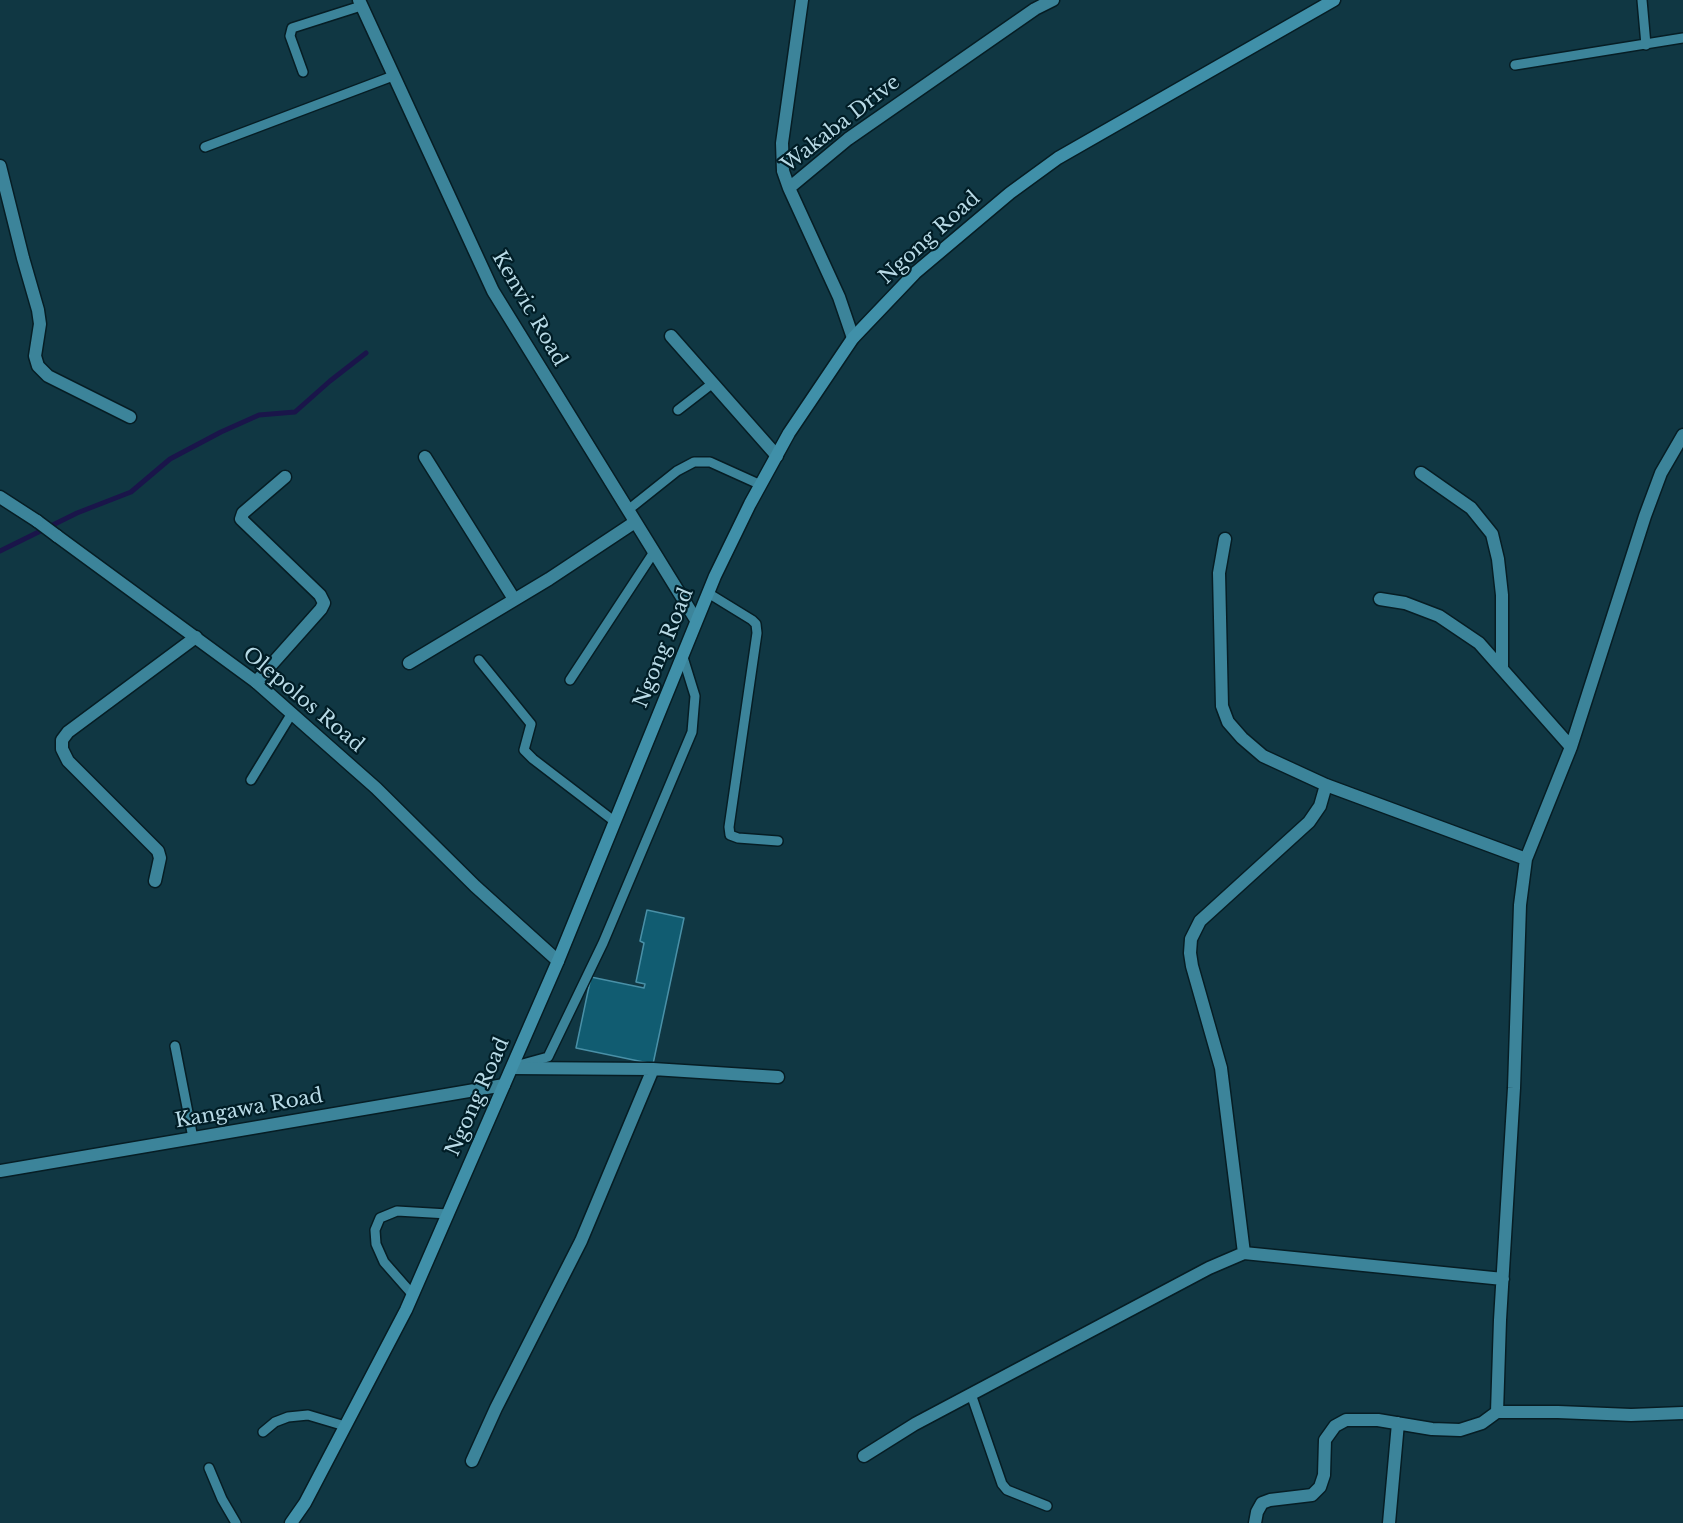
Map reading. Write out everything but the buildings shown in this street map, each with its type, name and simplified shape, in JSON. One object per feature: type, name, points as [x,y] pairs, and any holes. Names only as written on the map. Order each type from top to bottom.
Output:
[{"type":"main road","name":"Ngong Road","points":[[291,1523],[305,1503],[413,1295],[558,961],[708,593],[789,433],[854,338],[915,273],[1010,193],[1058,158],[1334,0]]},
{"type":"street","points":[[789,188],[783,171],[782,143],[802,0]]},
{"type":"street","name":"Wakaba Drive","points":[[854,338],[789,188],[848,139],[1017,22],[1053,0]]},
{"type":"street","name":"Kenvic Road","points":[[360,3],[493,291],[696,620]]},
{"type":"street","points":[[0,166],[38,310],[40,324],[35,356],[38,366],[48,376],[130,417]]},
{"type":"street","points":[[671,336],[777,456]]},
{"type":"street","points":[[1497,1413],[1514,1088],[1520,905],[1526,859],[1571,747],[1645,516],[1661,474],[1683,435]]},
{"type":"street","points":[[425,457],[514,599]]},
{"type":"street","points":[[1421,473],[1471,508],[1492,534],[1498,559],[1502,595],[1502,668]]},
{"type":"street","points":[[256,682],[324,603],[320,595],[241,519],[243,513],[285,477]]},
{"type":"street","name":"Olepolos Road","points":[[0,497],[37,521],[256,682],[376,788],[475,886],[558,961]]},
{"type":"street","points":[[409,663],[549,579],[635,522]]},
{"type":"street","points":[[1225,539],[1219,573],[1222,706],[1228,722],[1242,738],[1263,756],[1326,785],[1526,859]]},
{"type":"street","points":[[1380,599],[1405,603],[1439,616],[1479,644],[1571,747]]},
{"type":"street","points":[[155,881],[158,851],[68,761],[62,749],[62,740],[68,732],[196,638]]},
{"type":"street","points":[[1244,1253],[1221,1068],[1192,966],[1191,939],[1200,921],[1309,822],[1320,806],[1326,785]]},
{"type":"street","points":[[512,1068],[653,1069],[778,1077]]},
{"type":"street","points":[[472,1461],[496,1408],[581,1240],[653,1069]]},
{"type":"street","name":"Kangawa Road","points":[[0,1171],[504,1085]]},
{"type":"street","points":[[864,1456],[915,1424],[971,1394],[1209,1268],[1244,1253],[1503,1279]]},
{"type":"street","points":[[1255,1523],[1262,1503],[1312,1495],[1320,1487],[1325,1440],[1335,1426],[1346,1420],[1378,1420],[1432,1429],[1460,1430],[1482,1423],[1497,1413],[1558,1412],[1631,1415],[1683,1413]]},
{"type":"street","points":[[1389,1523],[1398,1423]]},
{"type":"lane","points":[[1642,0],[1646,45]]},
{"type":"lane","points":[[303,72],[290,36],[292,28],[360,3]]},
{"type":"lane","points":[[1515,65],[1683,38]]},
{"type":"lane","points":[[205,147],[393,76]]},
{"type":"lane","points":[[678,410],[713,383]]},
{"type":"lane","points":[[628,510],[676,471],[694,462],[710,462],[761,485]]},
{"type":"lane","points":[[570,680],[654,552]]},
{"type":"lane","points":[[708,593],[752,620],[756,624],[757,633],[729,827],[730,836],[778,841]]},
{"type":"lane","points":[[512,1068],[548,1057],[603,943],[692,732],[695,696],[682,654]]},
{"type":"lane","points":[[479,660],[531,724],[524,750],[614,820]]},
{"type":"lane","points":[[251,780],[292,713]]},
{"type":"lane","points":[[175,1046],[193,1138]]},
{"type":"lane","points":[[413,1295],[384,1262],[376,1244],[375,1230],[380,1218],[397,1211],[448,1214]]},
{"type":"lane","points":[[971,1394],[1002,1484],[1007,1490],[1047,1506]]},
{"type":"lane","points":[[262,1432],[275,1422],[288,1417],[308,1415],[345,1426]]},
{"type":"lane","points":[[209,1468],[222,1499],[236,1523]]},
{"type":"waterway","points":[[0,551],[77,513],[131,492],[170,459],[221,432],[259,415],[295,412],[366,353]]}]
